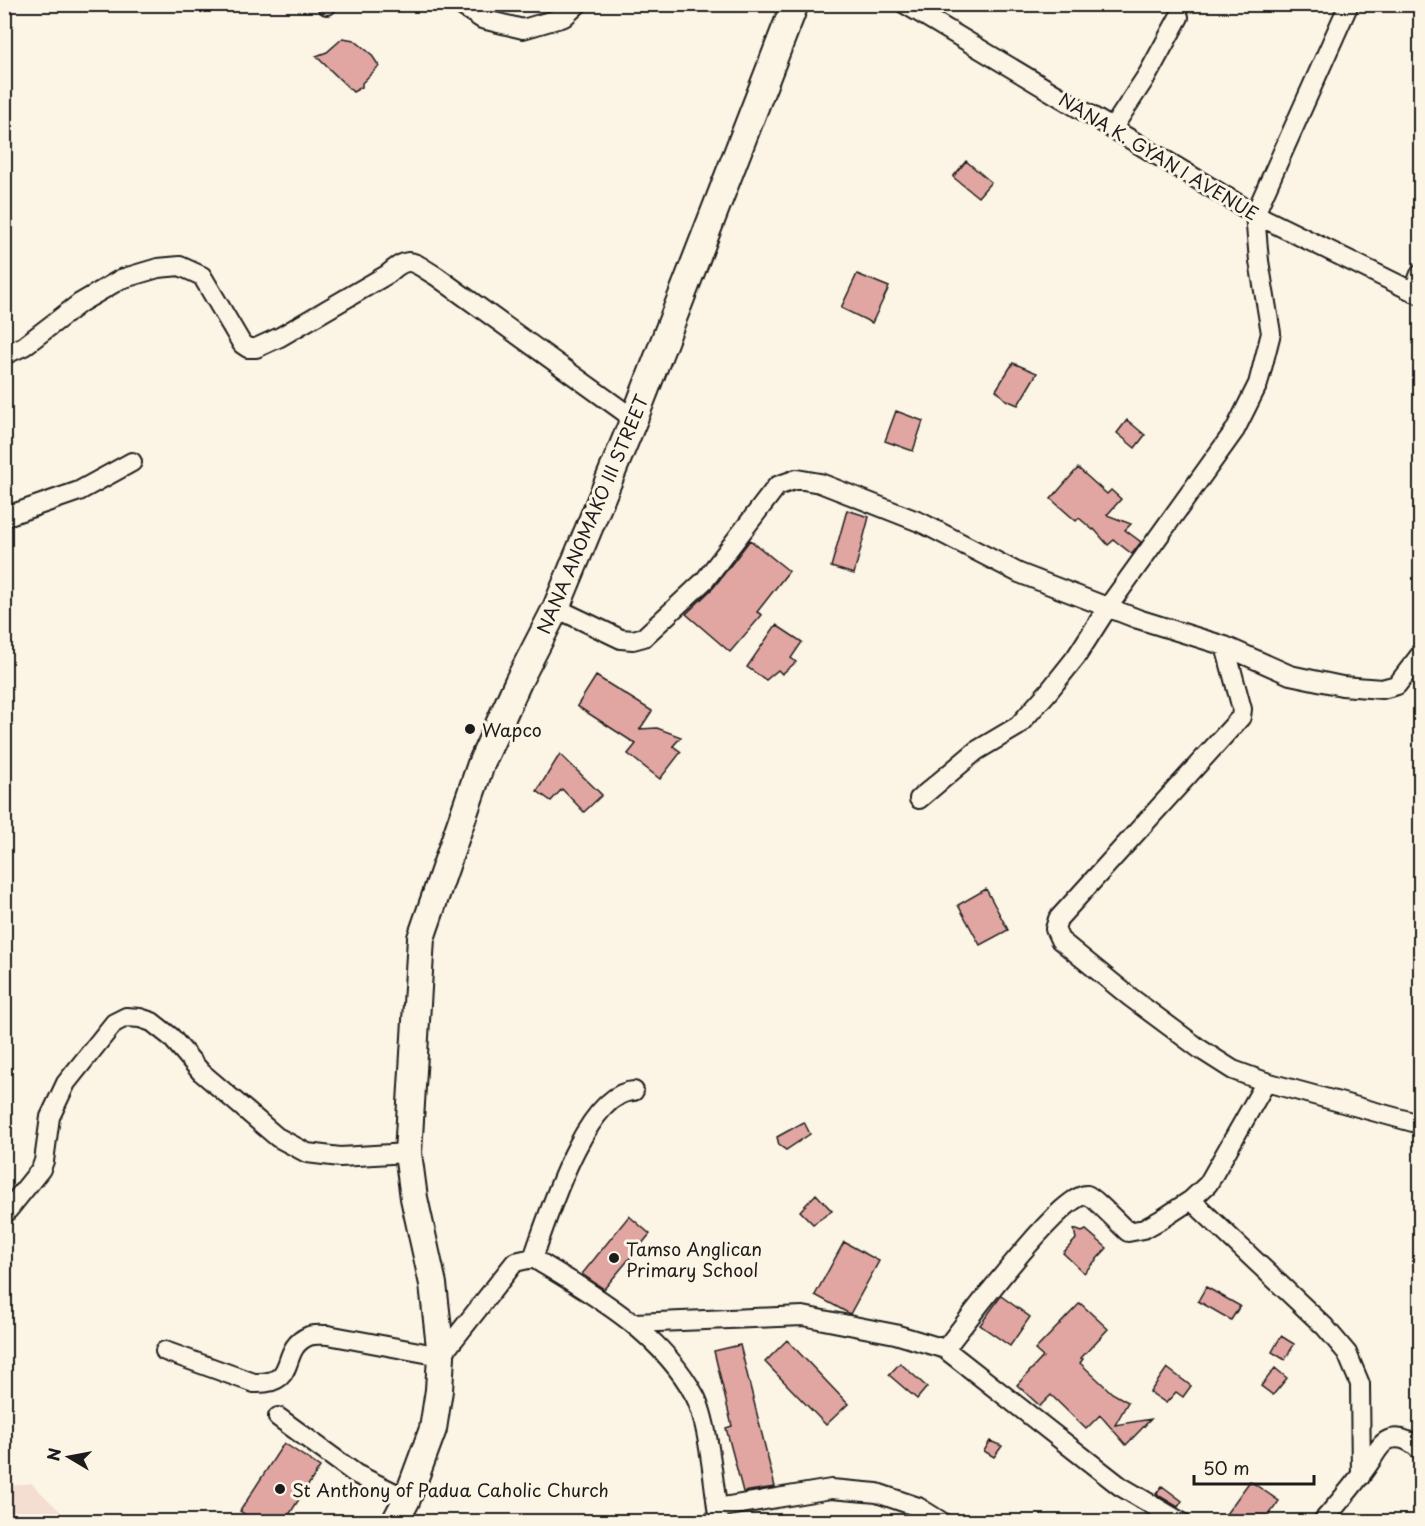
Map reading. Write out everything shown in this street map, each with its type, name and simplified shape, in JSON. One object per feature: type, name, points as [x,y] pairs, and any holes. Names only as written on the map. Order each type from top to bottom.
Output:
[{"type":"street","points":[[459,4],[482,19],[523,29],[564,18],[578,4]]},
{"type":"street","name":"NANA ANOMAKO III STREET","points":[[395,1521],[407,1499],[433,1429],[441,1356],[433,1284],[414,1198],[408,1153],[421,938],[481,764],[518,682],[556,608],[634,419],[795,4]]},
{"type":"street","name":"NANA K. GYAN I AVENUE","points":[[905,4],[1255,214],[1417,293]]},
{"type":"street","points":[[919,799],[976,751],[1018,726],[1076,657],[1108,607],[1235,430],[1258,384],[1271,333],[1259,261],[1255,214],[1349,4]]},
{"type":"street","points":[[1112,129],[1148,74],[1179,17]]},
{"type":"street","points":[[4,355],[24,346],[80,303],[121,279],[158,268],[180,266],[202,276],[242,344],[248,348],[256,348],[280,337],[388,274],[401,262],[406,261],[436,276],[634,419]]},
{"type":"street","points":[[1417,293],[1420,274]]},
{"type":"street","points":[[4,517],[79,491],[132,462]]},
{"type":"street","points":[[556,608],[621,639],[633,640],[644,637],[705,580],[777,486],[797,479],[820,483],[922,523],[1019,573],[1138,619],[1224,646],[1290,675],[1342,686],[1382,689],[1397,684],[1420,655]]},
{"type":"street","points":[[1224,646],[1242,709],[1240,717],[1058,920],[1055,929],[1060,940],[1130,998],[1233,1070],[1266,1082],[1420,1124]]},
{"type":"street","points":[[4,1215],[44,1161],[50,1117],[66,1083],[114,1023],[126,1017],[152,1022],[171,1037],[201,1072],[277,1137],[307,1153],[340,1157],[408,1153]]},
{"type":"street","points":[[945,1348],[1049,1220],[1078,1196],[1088,1195],[1128,1232],[1144,1229],[1191,1200],[1208,1184],[1266,1082]]},
{"type":"street","points":[[533,1258],[562,1175],[587,1130],[604,1108],[620,1094],[634,1091]]},
{"type":"street","points":[[1191,1200],[1325,1327],[1347,1353],[1359,1384],[1361,1476]]},
{"type":"street","points":[[165,1352],[254,1383],[269,1383],[277,1380],[286,1370],[295,1346],[310,1335],[328,1335],[441,1356],[515,1262],[533,1258],[634,1323],[669,1358],[696,1396],[705,1429],[718,1515],[831,1489],[877,1493],[918,1507],[942,1521]]},
{"type":"street","points":[[634,1323],[803,1316],[895,1334],[945,1348],[1120,1486],[1181,1521]]},
{"type":"street","points":[[278,1417],[356,1474],[407,1499]]},
{"type":"street","points":[[1322,1521],[1361,1476],[1382,1444],[1390,1439],[1398,1438],[1413,1444],[1420,1450]]},
{"type":"shaded area","points":[[31,1483],[70,1521],[5,1521],[5,1487]]},
{"type":"building","points":[[343,38],[354,40],[371,54],[379,66],[362,83],[362,87],[353,92],[316,56],[327,52]]},
{"type":"building","points":[[966,161],[991,182],[978,197],[953,177]]},
{"type":"building","points":[[857,274],[889,287],[872,323],[841,308]]},
{"type":"building","points":[[1013,363],[1037,373],[1018,405],[1006,400],[996,390]]},
{"type":"building","points":[[896,411],[923,421],[913,451],[885,441]]},
{"type":"building","points":[[1127,420],[1145,435],[1135,448],[1117,433]]},
{"type":"building","points":[[1078,468],[1107,494],[1111,490],[1121,499],[1107,515],[1131,524],[1125,530],[1141,542],[1132,554],[1114,540],[1108,545],[1094,529],[1079,518],[1076,521],[1051,499]]},
{"type":"building","points":[[847,510],[869,517],[854,574],[831,567]]},
{"type":"building","points":[[750,540],[789,571],[757,612],[762,615],[730,652],[686,614],[714,587]]},
{"type":"building","points":[[776,625],[802,642],[791,658],[796,662],[782,674],[778,670],[766,680],[747,667]]},
{"type":"building","points":[[596,676],[652,711],[640,729],[657,728],[681,737],[673,746],[681,752],[660,779],[628,754],[636,744],[577,706]]},
{"type":"building","points":[[560,754],[602,795],[584,812],[562,789],[551,801],[537,791]]},
{"type":"building","points":[[986,889],[1008,930],[980,945],[958,905]]},
{"type":"building","points":[[804,1122],[810,1134],[786,1150],[779,1145],[777,1137]]},
{"type":"building","points":[[816,1194],[832,1211],[813,1224],[800,1211]]},
{"type":"building","points":[[629,1216],[650,1234],[604,1289],[582,1274]]},
{"type":"building","points":[[1074,1229],[1082,1232],[1086,1230],[1107,1248],[1084,1273],[1063,1253],[1076,1239]]},
{"type":"building","points":[[844,1242],[879,1261],[850,1314],[815,1295]]},
{"type":"building","points":[[1206,1287],[1240,1306],[1231,1320],[1198,1301]]},
{"type":"building","points":[[1001,1296],[1030,1317],[1010,1346],[980,1325]]},
{"type":"building","points":[[1080,1303],[1108,1329],[1081,1358],[1083,1359],[1080,1363],[1112,1393],[1128,1402],[1115,1425],[1151,1419],[1126,1445],[1100,1415],[1086,1429],[1051,1395],[1040,1406],[1017,1385],[1043,1357],[1035,1350]]},
{"type":"building","points":[[1281,1336],[1294,1344],[1285,1360],[1272,1352]]},
{"type":"building","points":[[787,1340],[848,1404],[826,1425],[765,1362]]},
{"type":"building","points":[[740,1345],[775,1487],[743,1492],[726,1428],[732,1426],[714,1351]]},
{"type":"building","points":[[900,1363],[927,1387],[917,1399],[889,1375]]},
{"type":"building","points":[[1167,1368],[1191,1386],[1183,1397],[1176,1392],[1166,1403],[1150,1392]]},
{"type":"building","points":[[1275,1368],[1287,1378],[1273,1395],[1261,1386]]},
{"type":"building","points":[[990,1441],[1002,1446],[994,1457],[984,1451]]},
{"type":"building","name":"St Anthony of Padua Caholic Church","points":[[284,1443],[320,1467],[285,1521],[255,1521],[240,1511]]},
{"type":"building","points":[[1250,1481],[1279,1501],[1265,1521],[1221,1521]]},
{"type":"building","points":[[1162,1486],[1182,1501],[1178,1507],[1156,1494]]},
{"type":"place","name":"Wapco","points":[[470,729]]},
{"type":"place","name":"Tamso Anglican Primary School","points":[[614,1258]]},
{"type":"place","name":"St Anthony of Padua Caholic Church","points":[[280,1489]]}]
